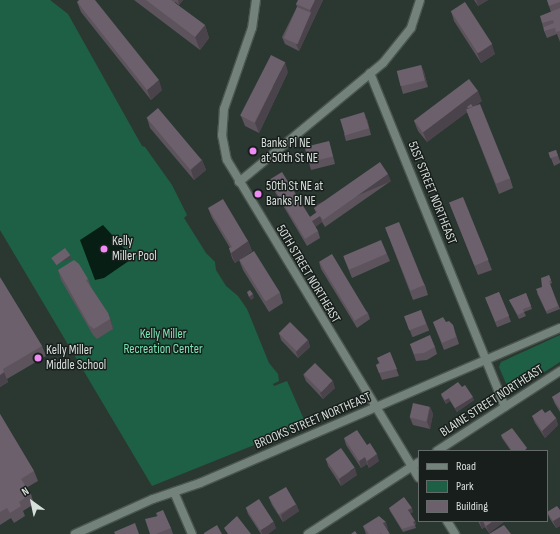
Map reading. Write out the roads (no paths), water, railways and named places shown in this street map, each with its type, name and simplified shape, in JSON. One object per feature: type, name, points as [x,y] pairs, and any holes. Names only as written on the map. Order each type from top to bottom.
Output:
[{"type":"street","name":"50TH STREET NORTHEAST","points":[[256,0],[252,28],[222,118],[225,155],[239,182],[375,408],[415,465],[418,475]]},
{"type":"street","points":[[239,182],[370,73],[393,52],[409,32],[420,0]]},
{"type":"street","name":"51ST STREET NORTHEAST","points":[[370,73],[505,407]]},
{"type":"street","name":"BROOKS STREET NORTHEAST","points":[[75,534],[375,408],[560,328]]},
{"type":"street","name":"BLAINE STREET NORTHEAST","points":[[439,450],[560,371]]},
{"type":"street","points":[[308,534],[415,465]]},
{"type":"street","points":[[174,492],[192,534]]},
{"type":"street","points":[[448,522],[455,534]]},
{"type":"place","name":"Banks Pl NE at 50th St NE","points":[[253,151]]},
{"type":"place","name":"50th St NE at Banks Pl NE","points":[[258,194]]},
{"type":"place","name":"Kelly Miller Pool","points":[[104,249]]},
{"type":"place","name":"Kelly Miller Middle School","points":[[38,358]]},
{"type":"park label","name":"Kelly Miller Recreation Center","points":[[163,342]]}]
